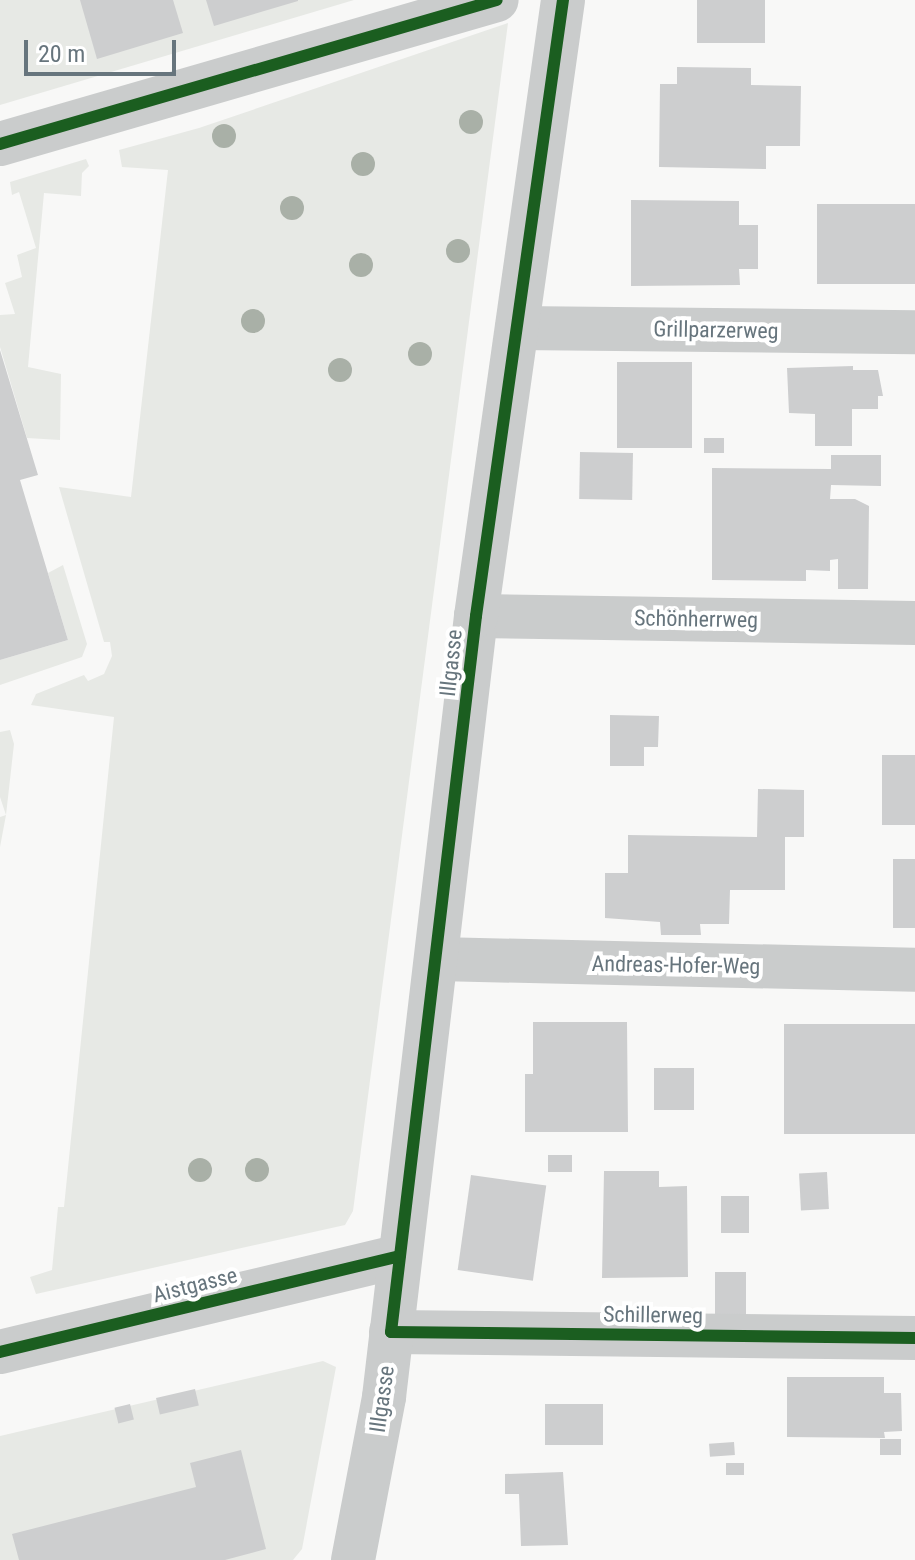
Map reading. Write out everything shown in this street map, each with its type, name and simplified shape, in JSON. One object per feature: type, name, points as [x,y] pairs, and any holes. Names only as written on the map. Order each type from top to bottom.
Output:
[{"type":"street","points":[[0,144],[497,0]]},
{"type":"street","name":"Illgasse","points":[[353,1560],[384,1397],[476,616],[563,0]]},
{"type":"street","name":"Grillparzerweg","points":[[517,328],[915,332]]},
{"type":"street","name":"Schönherrweg","points":[[476,616],[915,623]]},
{"type":"street","name":"Andreas-Hofer-Weg","points":[[438,959],[915,970]]},
{"type":"street","name":"Aistgasse","points":[[0,1352],[400,1256]]},
{"type":"street","name":"Schillerweg","points":[[391,1332],[915,1338]]},
{"type":"shaded area","points":[[0,0],[354,0],[0,105]]},
{"type":"shaded area","points":[[508,23],[353,1211],[345,1225],[36,1294],[30,1277],[52,1270],[58,1207],[64,1207],[114,717],[31,705],[36,694],[84,675],[88,681],[104,674],[112,656],[110,642],[104,642],[59,487],[131,497],[168,170],[122,167],[119,150],[199,128]]},
{"type":"shaded area","points":[[86,159],[89,166],[82,173],[81,196],[44,193],[28,367],[61,374],[60,440],[27,438],[0,347],[0,315],[15,314],[5,283],[22,277],[17,255],[36,248],[19,192],[12,195],[10,182]]},
{"type":"shaded area","points":[[63,565],[87,644],[82,657],[0,685],[0,660],[68,640],[48,573]]},
{"type":"shaded area","points":[[10,730],[14,744],[6,815],[0,797],[0,732]]},
{"type":"shaded area","points":[[6,815],[0,847],[0,817]]},
{"type":"shaded area","points":[[323,1361],[336,1367],[302,1549],[293,1560],[0,1560],[0,1436]]},
{"type":"building","points":[[80,0],[173,0],[183,33],[97,59]]},
{"type":"building","points":[[206,0],[298,0],[298,1],[214,26]]},
{"type":"building","points":[[697,0],[765,0],[765,43],[697,43]]},
{"type":"building","points":[[677,67],[751,68],[751,85],[801,86],[800,146],[766,146],[766,169],[659,167],[660,84],[677,84]]},
{"type":"building","points":[[631,200],[739,201],[739,225],[758,225],[758,269],[739,269],[740,285],[631,286]]},
{"type":"building","points":[[817,204],[915,204],[915,284],[817,284]]},
{"type":"building","points":[[0,350],[38,475],[20,480],[68,640],[0,660]]},
{"type":"building","points":[[617,362],[692,362],[692,448],[617,448]]},
{"type":"building","points":[[853,366],[853,370],[878,370],[883,396],[878,396],[878,409],[852,409],[852,446],[815,446],[815,414],[789,413],[787,368]]},
{"type":"building","points":[[704,438],[724,438],[724,453],[704,453]]},
{"type":"building","points":[[580,452],[633,453],[632,500],[579,499]]},
{"type":"building","points":[[831,455],[881,455],[881,486],[831,485],[830,499],[855,499],[869,506],[868,589],[838,589],[838,559],[830,560],[830,571],[806,570],[806,581],[712,580],[712,468],[831,469]]},
{"type":"building","points":[[610,715],[659,716],[658,747],[644,747],[644,766],[610,766]]},
{"type":"building","points":[[882,755],[915,755],[915,825],[882,825]]},
{"type":"building","points":[[758,789],[804,790],[804,837],[785,837],[785,890],[730,890],[729,924],[700,924],[701,935],[661,935],[660,922],[605,918],[605,873],[628,873],[628,835],[757,837]]},
{"type":"building","points":[[893,859],[915,859],[915,928],[893,928]]},
{"type":"building","points":[[533,1022],[627,1022],[628,1132],[525,1132],[525,1074],[533,1074]]},
{"type":"building","points":[[784,1024],[915,1024],[915,1134],[784,1134]]},
{"type":"building","points":[[654,1068],[694,1068],[694,1110],[654,1110]]},
{"type":"building","points":[[548,1155],[572,1155],[572,1172],[548,1172]]},
{"type":"building","points":[[604,1171],[659,1171],[659,1187],[687,1186],[688,1277],[602,1278]]},
{"type":"building","points":[[827,1172],[829,1209],[801,1210],[799,1173]]},
{"type":"building","points":[[471,1175],[546,1186],[533,1281],[458,1270]]},
{"type":"building","points":[[721,1196],[749,1196],[749,1233],[721,1233]]},
{"type":"building","points":[[715,1272],[746,1272],[746,1317],[715,1317]]},
{"type":"building","points":[[787,1377],[884,1377],[884,1393],[901,1393],[902,1431],[884,1432],[885,1438],[787,1437]]},
{"type":"building","points":[[195,1389],[199,1406],[160,1415],[156,1398]]},
{"type":"building","points":[[130,1404],[134,1420],[118,1423],[114,1408]]},
{"type":"building","points":[[545,1404],[603,1404],[603,1445],[545,1445]]},
{"type":"building","points":[[880,1439],[901,1439],[901,1455],[880,1455]]},
{"type":"building","points":[[734,1442],[735,1455],[710,1457],[709,1444]]},
{"type":"building","points":[[241,1450],[266,1549],[225,1560],[19,1560],[12,1534],[196,1487],[190,1463]]},
{"type":"building","points":[[726,1463],[744,1463],[744,1475],[726,1475]]},
{"type":"building","points":[[563,1472],[568,1545],[521,1546],[519,1494],[505,1494],[505,1474]]},
{"type":"cycle path","points":[[0,144],[497,0]]},
{"type":"cycle path","points":[[563,0],[476,616],[391,1332],[915,1338]]},
{"type":"cycle path","points":[[0,1352],[400,1256]]}]
